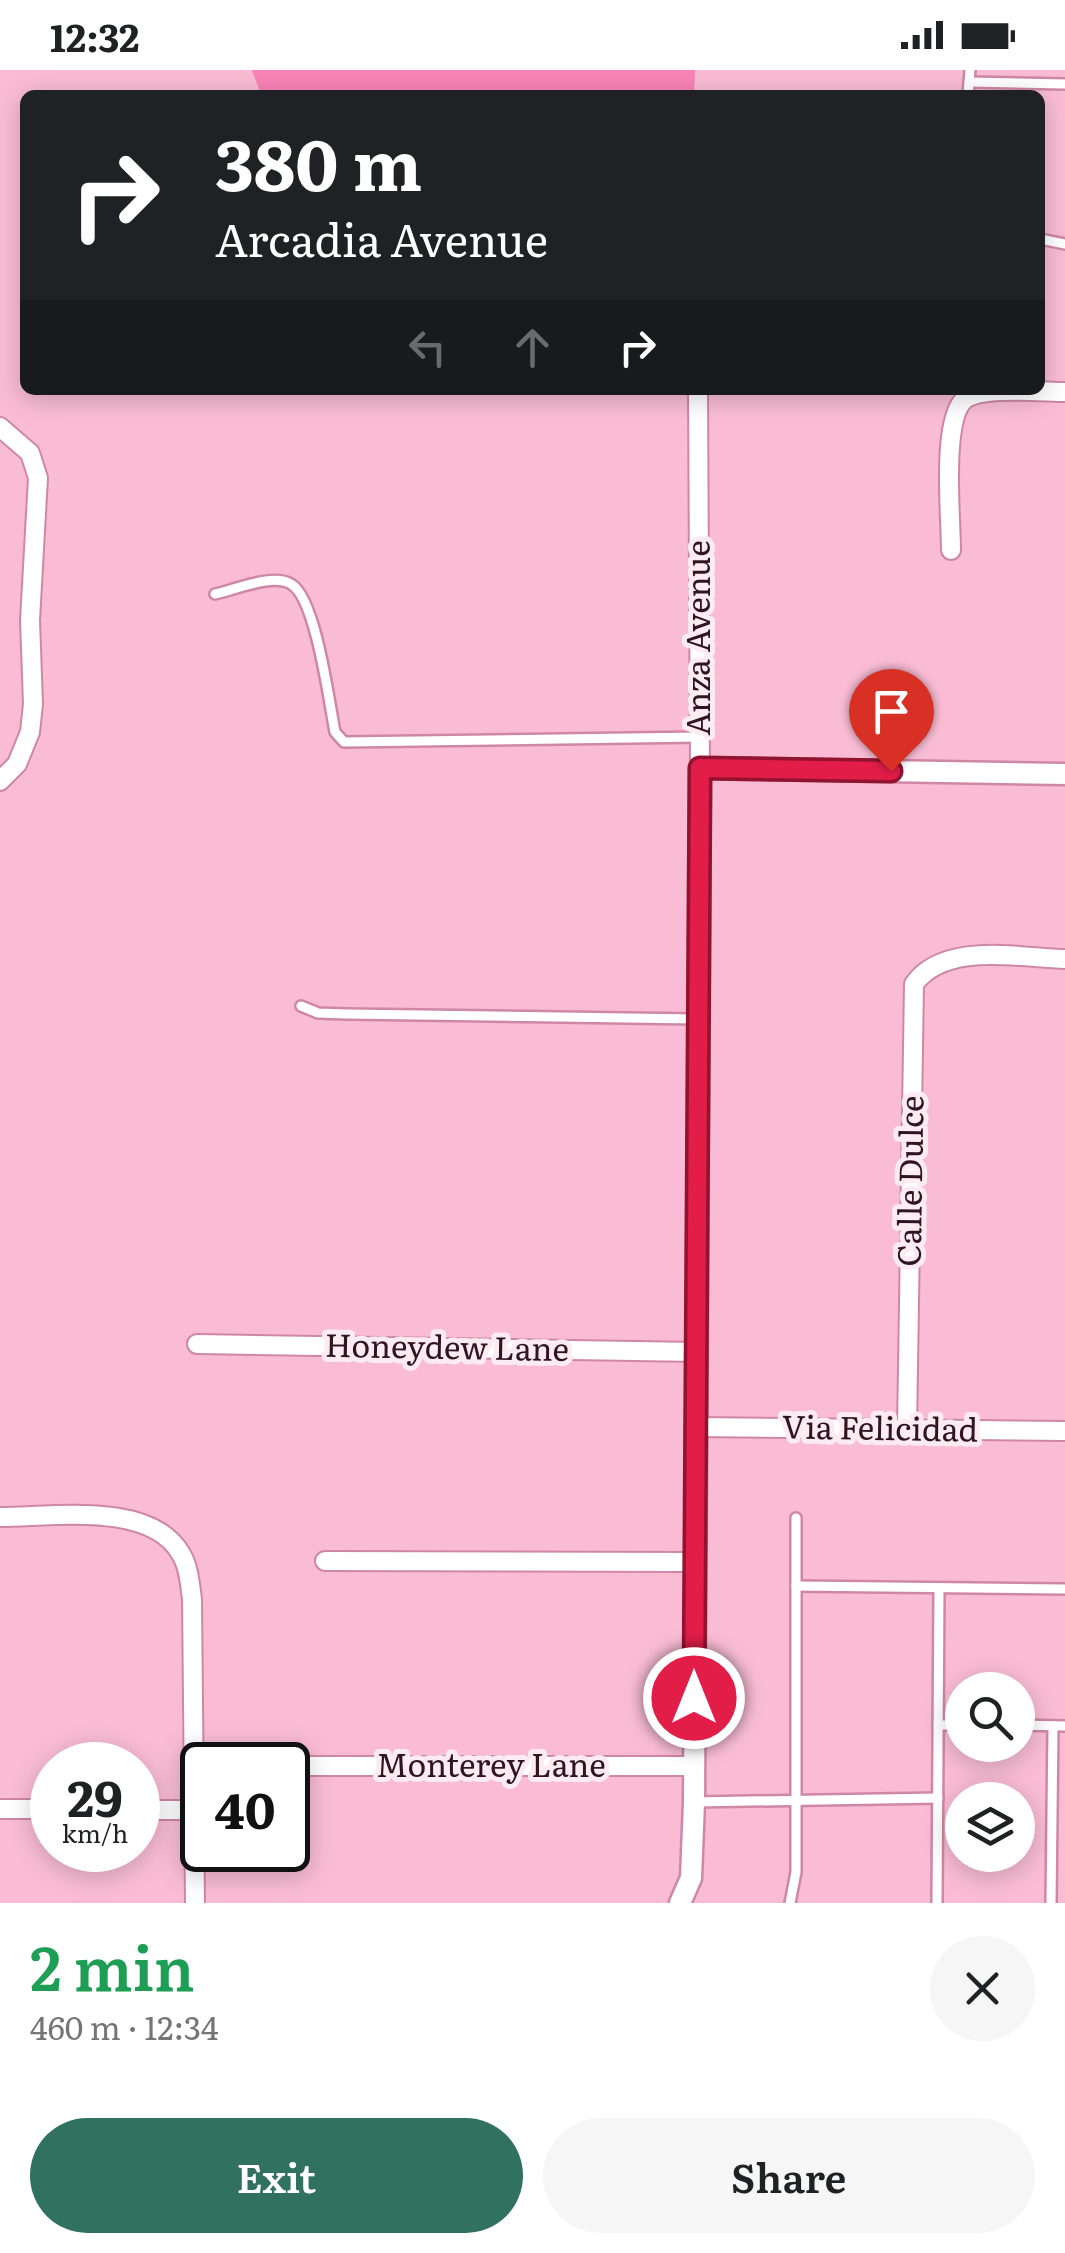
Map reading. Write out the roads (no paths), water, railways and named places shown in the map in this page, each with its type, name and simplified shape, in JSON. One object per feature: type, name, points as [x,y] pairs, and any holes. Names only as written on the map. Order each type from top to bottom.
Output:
[{"type":"street","name":"Anza Avenue","points":[[680,1903],[691,1878],[694,1802],[700,768],[698,395]]},
{"type":"street","points":[[951,550],[951,421],[965,399],[977,395]]},
{"type":"street","points":[[0,427],[30,454],[38,478],[30,620],[30,732],[17,764],[0,782]]},
{"type":"street","points":[[700,768],[1065,774]]},
{"type":"street","name":"Calle Dulce","points":[[907,1430],[914,984],[925,969],[956,957],[1065,958]]},
{"type":"street","name":"Honeydew Lane","points":[[197,1344],[698,1352]]},
{"type":"street","name":"Via Felicidad","points":[[694,1426],[1065,1432]]},
{"type":"street","points":[[0,1517],[142,1520],[165,1534],[182,1555],[192,1599],[197,1742]]},
{"type":"street","points":[[325,1561],[694,1562]]},
{"type":"street","name":"Monterey Lane","points":[[310,1766],[694,1766]]},
{"type":"street","points":[[0,1809],[30,1809]]},
{"type":"street","points":[[195,1872],[195,1903]]},
{"type":"lane","points":[[968,90],[970,70]]},
{"type":"lane","points":[[969,82],[1065,84]]},
{"type":"lane","points":[[215,594],[276,581],[291,584],[307,602],[336,732],[344,742],[700,737]]},
{"type":"lane","points":[[301,1006],[318,1013],[347,1014],[699,1018]]},
{"type":"lane","points":[[790,1903],[796,1872],[796,1518]]},
{"type":"lane","points":[[796,1586],[1065,1589]]},
{"type":"lane","points":[[938,1903],[939,1588]]},
{"type":"lane","points":[[938,1725],[945,1725]]},
{"type":"lane","points":[[1035,1725],[1065,1726]]},
{"type":"lane","points":[[1050,1903],[1053,1726]]},
{"type":"lane","points":[[694,1802],[938,1798]]}]
